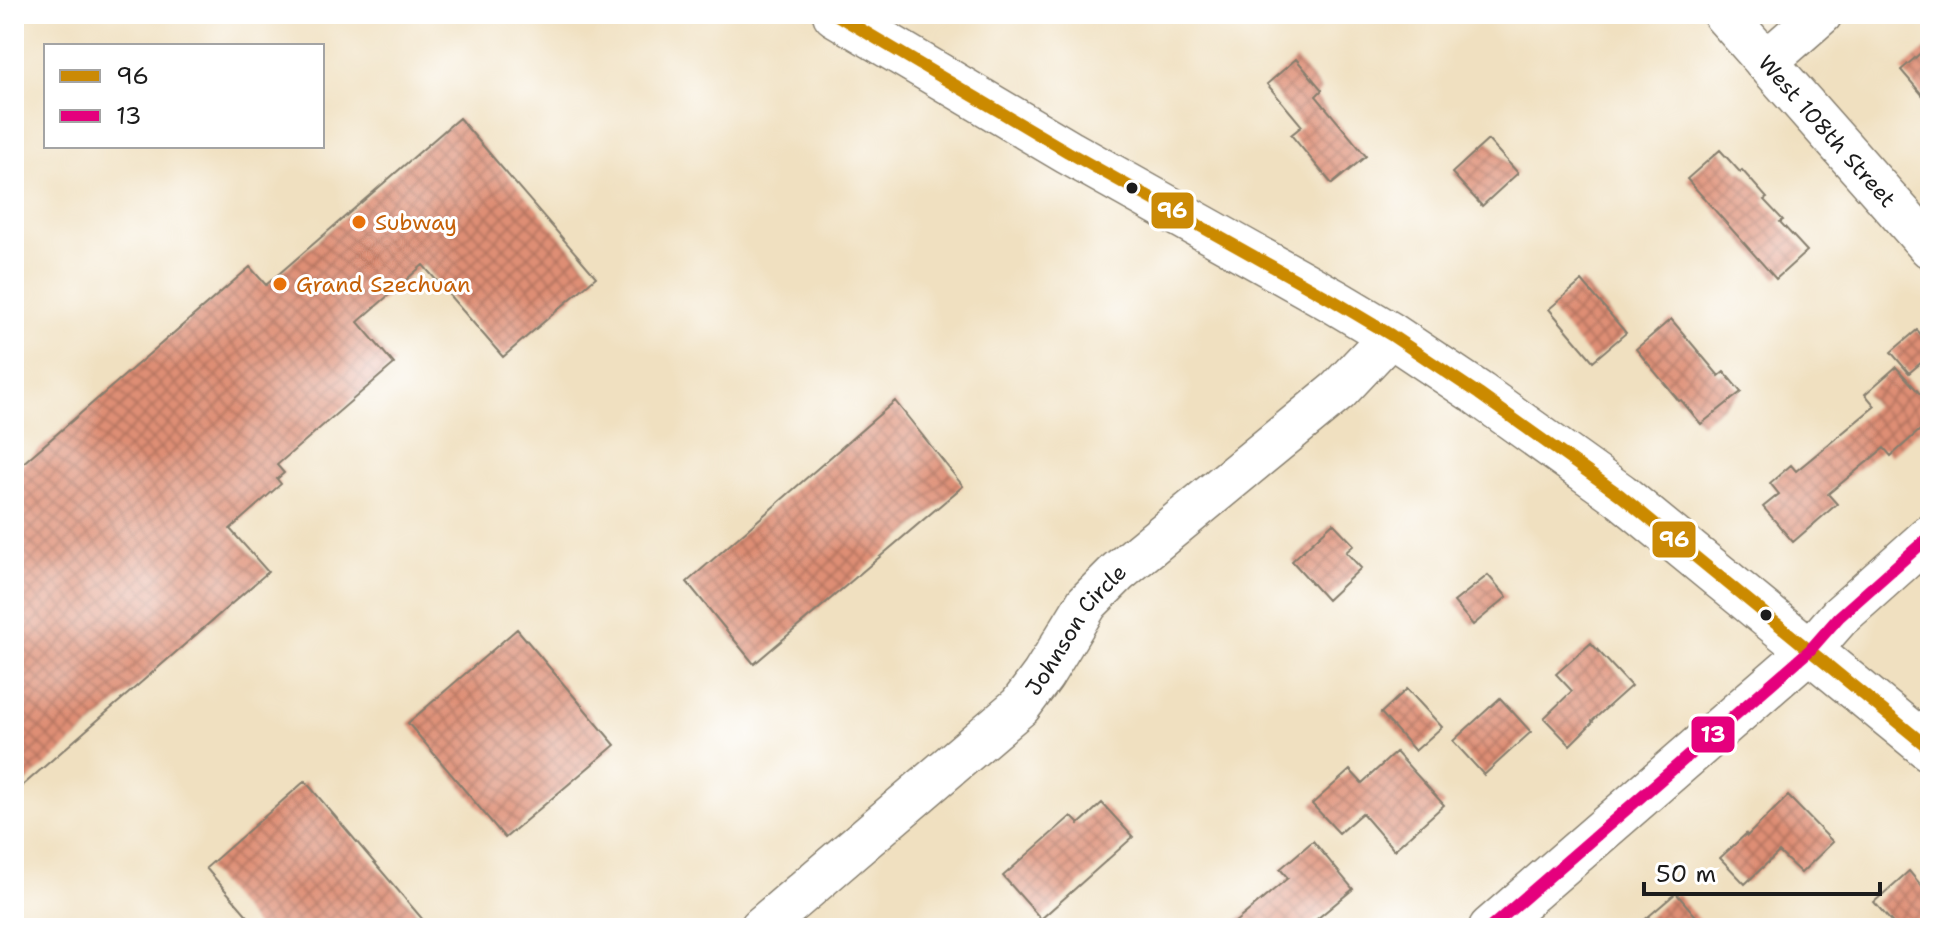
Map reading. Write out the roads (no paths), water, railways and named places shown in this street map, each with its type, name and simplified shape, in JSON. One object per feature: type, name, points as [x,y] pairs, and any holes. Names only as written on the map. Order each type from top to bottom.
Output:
[{"type":"main road","points":[[835,14],[1081,160],[1334,301],[1479,394],[1620,495],[1930,749]]},
{"type":"street","name":"West 108th Street","points":[[1724,14],[1930,247]]},
{"type":"street","points":[[1766,62],[1821,14]]},
{"type":"street","name":"Johnson Circle","points":[[761,928],[1020,706],[1087,603],[1118,572],[1338,391],[1391,335]]},
{"type":"street","points":[[1490,928],[1810,650],[1839,617],[1930,536]]},
{"type":"place","name":"Subway","points":[[359,222]]},
{"type":"place","name":"Grand Szechuan","points":[[280,284]]}]
